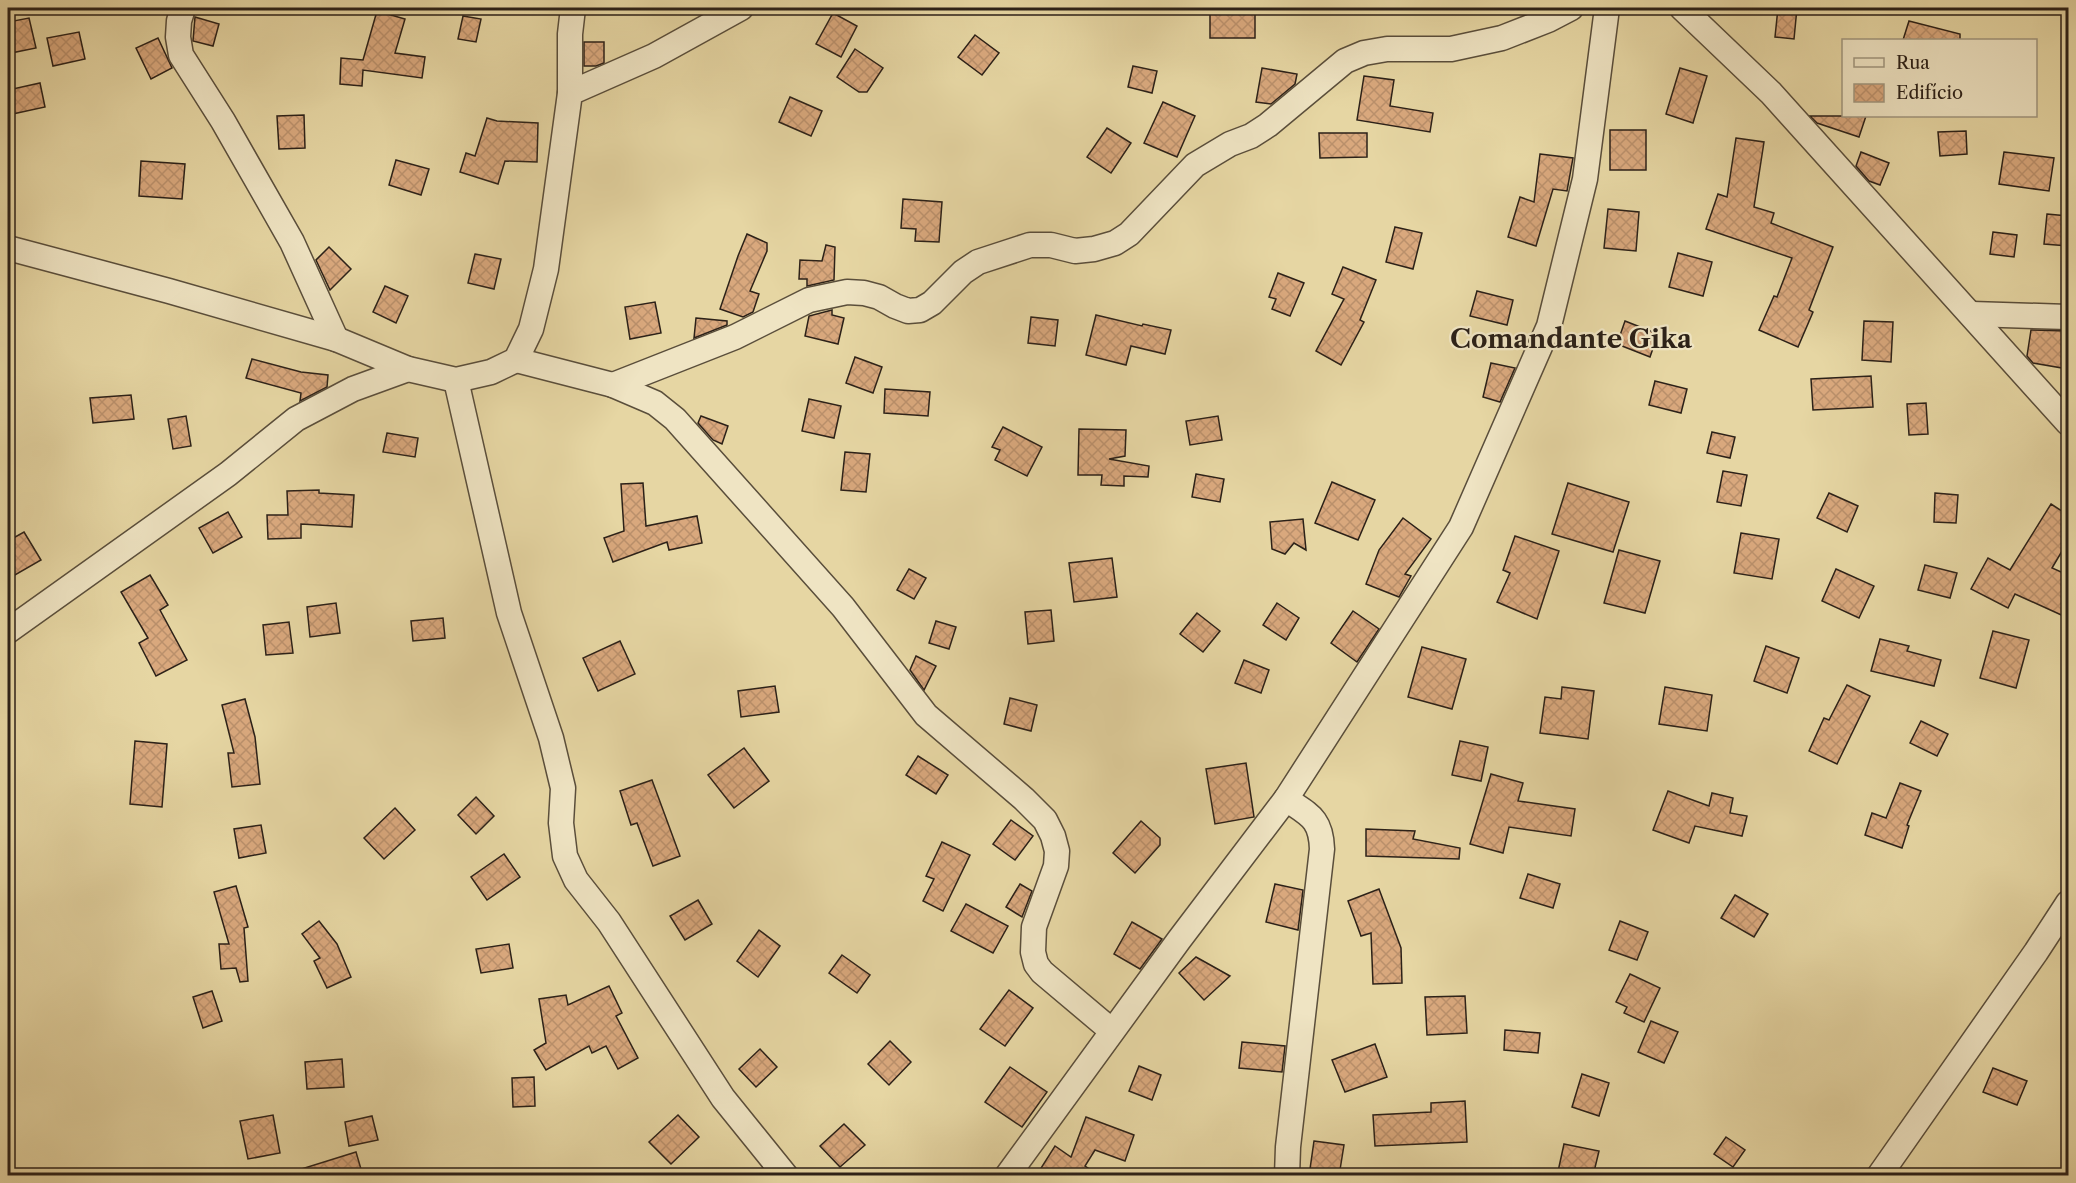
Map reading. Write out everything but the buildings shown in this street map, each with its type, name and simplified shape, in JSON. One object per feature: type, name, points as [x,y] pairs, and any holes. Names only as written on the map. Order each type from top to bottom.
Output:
[{"type":"street","points":[[183,8],[178,37],[181,55],[223,121],[292,242],[336,339]]},
{"type":"street","points":[[8,248],[336,339],[408,369],[456,380],[491,372],[516,360],[531,329],[546,269],[570,93],[570,34],[573,8]]},
{"type":"street","points":[[570,93],[654,56],[741,8]]},
{"type":"street","points":[[613,385],[735,337],[809,300],[828,295],[864,293],[908,310],[920,310],[932,303],[963,272],[978,262],[1030,245],[1051,245],[1075,251],[1115,243],[1129,234],[1195,165],[1268,125],[1345,61],[1364,52],[1450,49],[1502,38],[1548,20],[1571,8]]},
{"type":"street","points":[[1007,1176],[1112,1031],[1286,799],[1461,526],[1549,326],[1585,179],[1607,8]]},
{"type":"street","points":[[1683,8],[1771,93],[2068,423]]},
{"type":"street","points":[[1972,314],[2068,317]]},
{"type":"street","points":[[516,360],[613,385],[655,403],[675,418],[843,607],[926,715],[1024,799],[1044,820],[1053,836],[1057,851],[1056,866],[1034,927],[1033,952],[1036,964],[1041,972],[1112,1031]]},
{"type":"street","points":[[8,631],[228,474],[297,419],[353,388],[408,369]]},
{"type":"street","points":[[456,380],[509,613],[551,738],[563,788],[561,823],[565,856],[576,880],[609,922],[723,1098],[786,1176]]},
{"type":"street","points":[[1286,799],[1317,823],[1322,833],[1288,1147],[1287,1176]]},
{"type":"street","points":[[1879,1176],[2068,903]]},
{"type":"district","name":"Comandante Gika","points":[[1571,339]]}]
